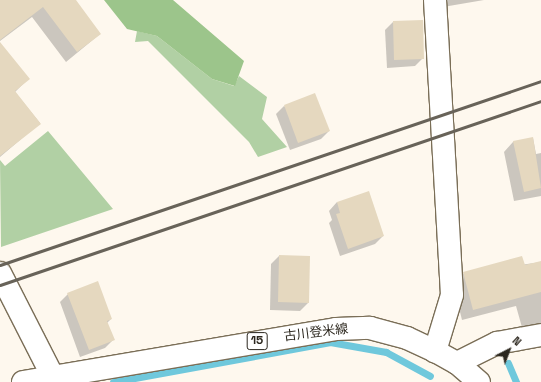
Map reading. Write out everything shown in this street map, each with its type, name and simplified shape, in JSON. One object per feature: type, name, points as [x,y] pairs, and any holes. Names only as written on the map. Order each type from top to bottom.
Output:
[{"type":"main road","points":[[435,0],[452,295],[435,351]]},
{"type":"main road","points":[[0,273],[53,377]]},
{"type":"main road","name":"古川登米線","points":[[23,382],[336,329],[370,328],[407,338],[435,351],[457,363],[479,382]]},
{"type":"main road","points":[[457,363],[497,343],[541,335]]},
{"type":"green space","points":[[104,0],[173,0],[244,61],[235,86],[212,79],[157,36],[127,29]]},
{"type":"green space","points":[[137,31],[157,36],[212,79],[234,86],[239,76],[267,97],[262,119],[287,147],[258,157],[249,142],[148,41],[135,42]]},
{"type":"green space","points":[[48,131],[113,209],[1,247],[0,160],[5,166]]},
{"type":"building","points":[[0,0],[76,0],[101,34],[77,52],[43,7],[0,40]]},
{"type":"building","points":[[423,20],[424,59],[394,60],[393,21]]},
{"type":"building","points":[[0,42],[30,79],[15,91],[41,124],[0,156]]},
{"type":"building","points":[[315,93],[330,131],[298,143],[284,105]]},
{"type":"building","points":[[533,137],[541,188],[524,192],[513,141]]},
{"type":"building","points":[[369,191],[384,236],[348,249],[336,214],[340,213],[337,202]]},
{"type":"building","points":[[279,255],[310,256],[309,303],[278,302]]},
{"type":"building","points":[[522,256],[525,265],[541,261],[541,292],[473,310],[463,272]]},
{"type":"building","points":[[98,281],[112,319],[107,321],[115,340],[89,350],[67,293]]},
{"type":"waterway","points":[[113,382],[330,342],[386,352],[430,376]]},
{"type":"waterway","points":[[508,363],[516,382]]},
{"type":"railway","points":[[0,265],[541,81]]},
{"type":"railway","points":[[0,285],[541,101]]}]
